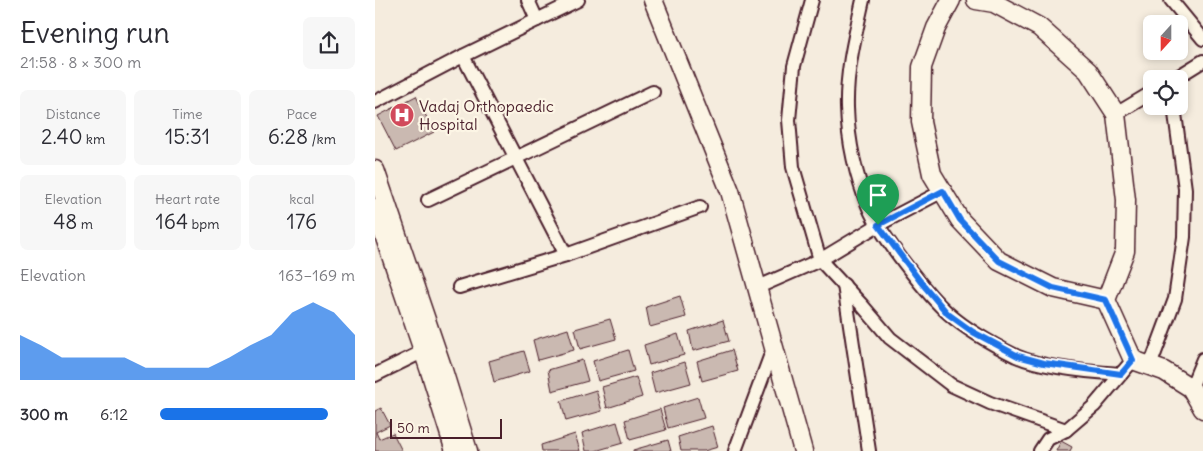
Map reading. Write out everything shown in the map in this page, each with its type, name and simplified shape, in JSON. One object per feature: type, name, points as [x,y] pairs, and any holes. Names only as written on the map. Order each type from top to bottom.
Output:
[{"type":"street","points":[[527,0],[537,20]]},
{"type":"street","points":[[375,102],[463,56],[578,0]]},
{"type":"street","points":[[653,0],[730,191],[803,451]]},
{"type":"street","points":[[812,0],[794,66],[789,120],[793,167],[820,260],[890,338],[951,385],[990,403],[1066,430]]},
{"type":"street","points":[[863,0],[849,66],[847,109],[853,158],[869,208],[878,225],[920,281],[948,314],[973,332],[1018,356],[1054,365],[1121,374]]},
{"type":"street","points":[[951,0],[936,28],[922,67],[921,122],[932,174],[960,220],[999,261],[1053,288],[1106,300]]},
{"type":"street","points":[[976,0],[994,3],[1039,27],[1088,71],[1116,114],[1126,200],[1125,251],[1106,300],[1133,360],[1164,371],[1191,388],[1203,409]]},
{"type":"street","points":[[1171,0],[1203,39]]},
{"type":"street","points":[[463,56],[566,255]]},
{"type":"street","points":[[1188,70],[1203,61]]},
{"type":"street","points":[[428,200],[653,92]]},
{"type":"street","points":[[1116,114],[1143,98]]},
{"type":"street","points":[[1151,366],[1175,299],[1184,238],[1185,189],[1175,115]]},
{"type":"street","points":[[375,170],[442,367],[468,451]]},
{"type":"street","points":[[756,288],[820,260],[878,225],[943,191]]},
{"type":"street","points":[[459,287],[566,255],[700,207]]},
{"type":"street","points":[[375,208],[424,351],[455,451]]},
{"type":"street","points":[[844,285],[869,451]]},
{"type":"street","points":[[735,451],[774,346]]},
{"type":"street","points":[[375,375],[424,351]]},
{"type":"street","points":[[1191,388],[1203,358]]},
{"type":"street","points":[[1040,451],[1048,439],[1066,430],[1094,406],[1133,360]]},
{"type":"building","points":[[416,96],[434,132],[396,151],[378,116]]},
{"type":"building","points":[[680,296],[686,317],[650,327],[646,307]]},
{"type":"building","points":[[610,319],[616,339],[580,349],[575,329]]},
{"type":"building","points":[[723,320],[729,341],[693,351],[689,331]]},
{"type":"building","points":[[568,329],[574,350],[538,360],[533,340]]},
{"type":"building","points":[[678,334],[684,355],[649,365],[644,345]]},
{"type":"building","points":[[628,350],[634,371],[598,381],[593,361]]},
{"type":"building","points":[[732,350],[738,371],[702,381],[697,361]]},
{"type":"building","points":[[524,351],[530,371],[494,382],[489,361]]},
{"type":"building","points":[[582,360],[588,381],[552,391],[548,370]]},
{"type":"building","points":[[685,362],[691,383],[655,393],[650,373]]},
{"type":"building","points":[[636,377],[642,397],[607,408],[602,387]]},
{"type":"building","points":[[596,390],[602,411],[566,421],[561,401]]},
{"type":"building","points":[[698,397],[704,418],[668,428],[663,408]]},
{"type":"building","points":[[381,408],[390,425],[376,432],[379,439],[393,433],[402,451],[375,451],[375,411]]},
{"type":"building","points":[[660,409],[666,430],[630,440],[625,420]]},
{"type":"building","points":[[617,422],[623,443],[595,451],[586,451],[582,433]]},
{"type":"building","points":[[712,426],[718,447],[704,451],[681,451],[678,437]]},
{"type":"building","points":[[575,434],[580,451],[542,451],[541,445]]},
{"type":"building","points":[[668,440],[671,451],[633,451],[633,450]]},
{"type":"building","points":[[1061,441],[1072,447],[1070,451],[1056,451]]},
{"type":"place","name":"Vadaj Orthopaedic Hospital","points":[[402,115]]},
{"type":"route","points":[[943,191],[960,220],[999,261],[1053,288],[1106,300],[1133,360],[1121,374],[1103,373],[1044,363],[1018,356],[973,332],[948,314],[920,281],[878,225],[943,191]]}]
